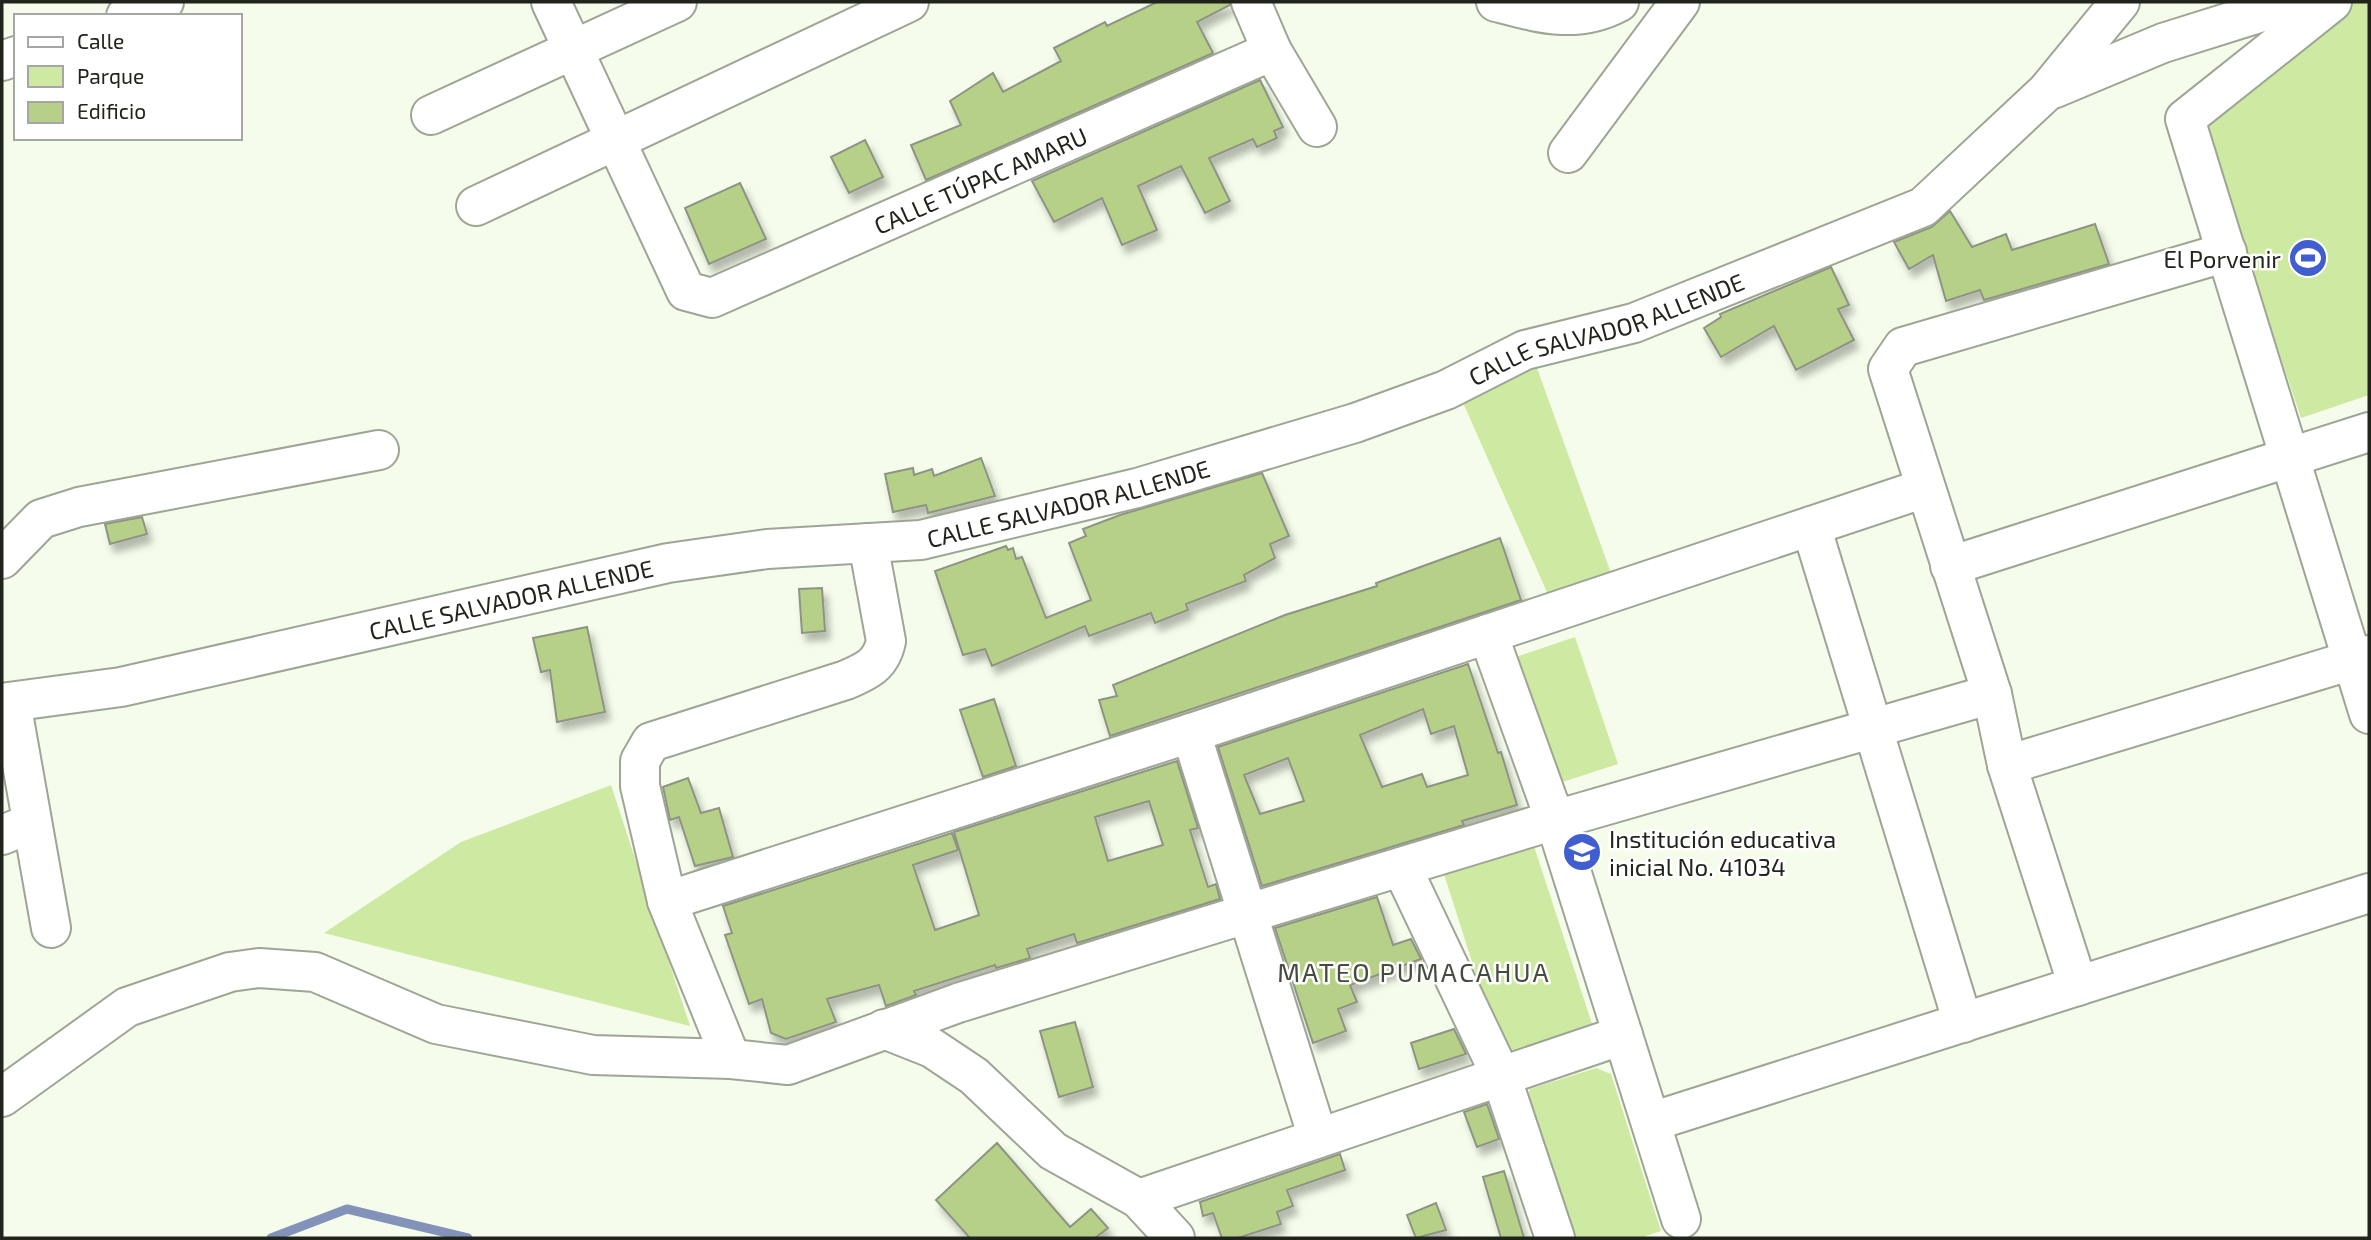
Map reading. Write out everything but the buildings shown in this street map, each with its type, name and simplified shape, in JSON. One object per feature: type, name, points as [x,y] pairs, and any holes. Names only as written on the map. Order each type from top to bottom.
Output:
[{"type":"street","points":[[131,14],[164,2]]},
{"type":"street","points":[[551,2],[616,139]]},
{"type":"street","points":[[431,116],[677,2]]},
{"type":"street","points":[[475,206],[909,2]]},
{"type":"street","points":[[1251,2],[1272,51],[1317,127]]},
{"type":"street","points":[[1496,2],[1552,15],[1595,14],[1619,2]]},
{"type":"street","points":[[1568,153],[1680,2]]},
{"type":"street","points":[[2047,91],[2120,2]]},
{"type":"street","points":[[2047,91],[2163,43],[2294,2]]},
{"type":"street","points":[[2332,2],[2185,119],[2290,458],[2360,657],[2369,714]]},
{"type":"street","name":"CALLE TÚPAC AMARU","points":[[616,139],[686,291],[712,298],[1272,51]]},
{"type":"street","name":"CALLE SALVADOR ALLENDE","points":[[6,702],[121,687],[668,563],[767,549],[921,540],[1137,488],[1355,423],[1446,390],[1525,350],[1634,323],[1923,207],[2047,91]]},
{"type":"street","points":[[2078,986],[2007,765],[1992,694],[1888,369],[1903,347],[2227,252]]},
{"type":"street","points":[[1950,566],[2369,432]]},
{"type":"street","points":[[2,559],[41,519],[79,507],[379,450]]},
{"type":"street","points":[[667,901],[1191,733],[1925,488]]},
{"type":"street","points":[[1811,526],[1963,1023]]},
{"type":"street","points":[[731,1059],[667,901],[640,786],[640,761],[651,742],[846,680],[873,668],[883,653],[886,640],[868,543]]},
{"type":"street","points":[[1488,634],[1555,820],[1681,1219]]},
{"type":"street","points":[[2007,765],[2360,657]]},
{"type":"street","points":[[2,1097],[127,1007],[230,972],[259,968],[315,972],[436,1024],[580,1052],[731,1059],[788,1065],[958,1003],[1249,913],[1555,820],[1992,694]]},
{"type":"street","points":[[6,702],[17,829],[51,928]]},
{"type":"street","points":[[1191,733],[1318,1138]]},
{"type":"street","points":[[1402,868],[1501,1076],[1555,1238]]},
{"type":"street","points":[[1651,1122],[2369,893]]},
{"type":"street","points":[[884,1029],[932,1048],[974,1076],[1053,1151],[1139,1199],[1175,1238]]},
{"type":"street","points":[[1139,1199],[1623,1035]]},
{"type":"green space","name":"El Porvenir","points":[[2352,2],[2369,2],[2369,395],[2301,418],[2201,121]]},
{"type":"green space","points":[[1537,368],[1612,576],[1550,599],[1460,396]]},
{"type":"green space","points":[[1575,637],[1618,764],[1541,789],[1498,663]]},
{"type":"green space","points":[[611,785],[690,1026],[324,933],[461,842]]},
{"type":"green space","points":[[1533,843],[1594,1030],[1503,1059],[1443,871]]},
{"type":"green space","points":[[1596,1068],[1611,1074],[1661,1231],[1640,1238],[1569,1238],[1525,1103],[1530,1089]]},
{"type":"waterway","points":[[271,1238],[347,1209],[468,1238]]},
{"type":"place","name":"El Porvenir","points":[[2308,258]]},
{"type":"place","name":"Institución educativa inicial No. 41034","points":[[1582,852]]},
{"type":"district","name":"MATEO PUMACAHUA","points":[[1414,971]]}]
